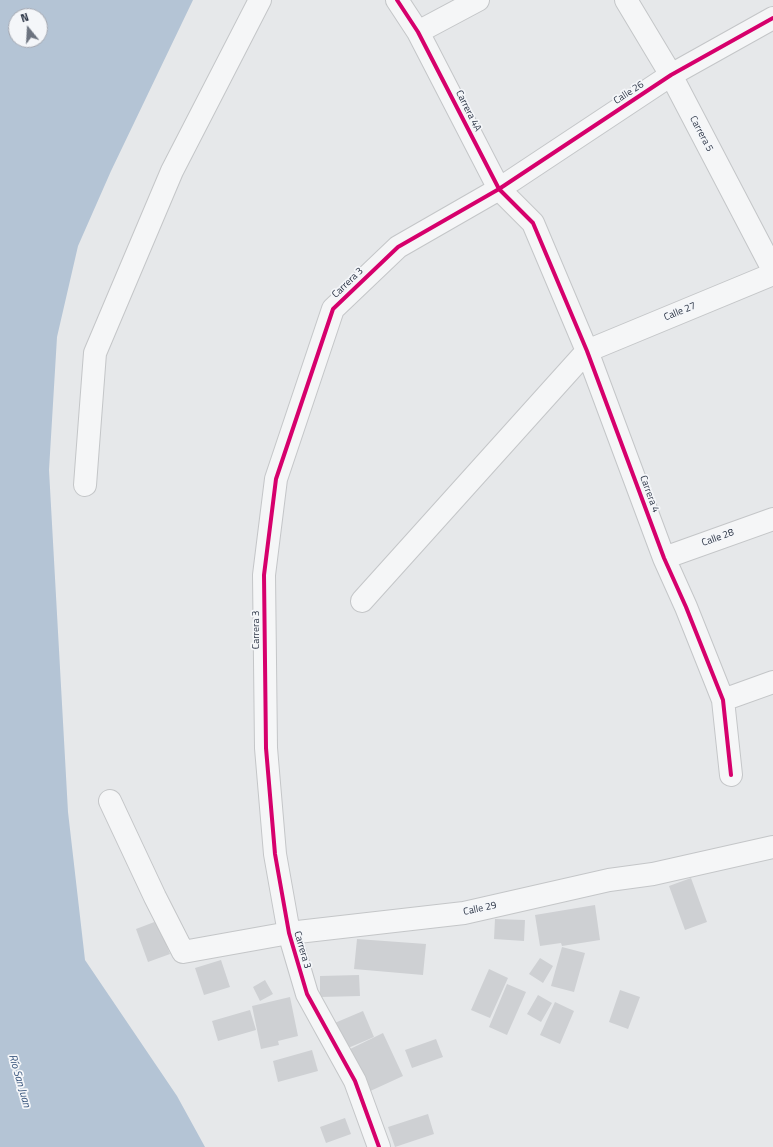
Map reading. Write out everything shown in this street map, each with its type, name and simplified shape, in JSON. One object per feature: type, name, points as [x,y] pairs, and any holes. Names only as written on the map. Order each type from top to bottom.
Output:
[{"type":"street","points":[[85,485],[95,353],[172,171],[260,0]]},
{"type":"street","name":"Carrera 4A","points":[[397,0],[418,32],[499,189],[533,223]]},
{"type":"street","points":[[418,32],[478,0]]},
{"type":"street","name":"Carrera 5","points":[[626,0],[671,75],[773,270]]},
{"type":"street","name":"Calle 26","points":[[499,189],[671,75],[773,18]]},
{"type":"street","name":"Carrera 3","points":[[379,1147],[355,1081],[307,994],[289,934],[275,854],[266,748],[264,575],[276,479],[333,309],[398,247],[499,189]]},
{"type":"street","name":"Carrera 4","points":[[533,223],[587,350],[664,558],[686,607],[723,700],[731,775]]},
{"type":"street","name":"Calle 27","points":[[587,350],[773,274]]},
{"type":"street","points":[[362,601],[587,350]]},
{"type":"street","name":"Calle 28","points":[[664,558],[773,518]]},
{"type":"street","points":[[723,700],[773,682]]},
{"type":"street","name":"Calle 29","points":[[110,801],[155,897],[184,952],[289,934],[464,913],[609,880],[653,874],[773,847]]},
{"type":"water","name":"Río San Juan","points":[[0,0],[193,0],[111,171],[78,246],[57,337],[49,470],[68,812],[85,960],[177,1096],[205,1147],[0,1147]]},
{"type":"building","points":[[691,878],[707,922],[685,930],[669,886]]},
{"type":"building","points":[[595,905],[600,940],[562,946],[561,943],[540,946],[535,915]]},
{"type":"building","points":[[495,919],[525,920],[524,941],[494,939]]},
{"type":"building","points":[[157,921],[170,954],[148,962],[136,929]]},
{"type":"building","points":[[357,939],[426,944],[423,975],[354,969]]},
{"type":"building","points":[[562,947],[585,953],[574,992],[551,986]]},
{"type":"building","points":[[540,958],[553,966],[543,983],[529,974]]},
{"type":"building","points":[[221,960],[230,987],[204,995],[195,968]]},
{"type":"building","points":[[489,969],[508,978],[490,1018],[471,1010]]},
{"type":"building","points":[[359,975],[360,996],[320,997],[320,976]]},
{"type":"building","points":[[265,980],[273,994],[260,1001],[253,987]]},
{"type":"building","points":[[507,984],[526,992],[507,1035],[489,1027]]},
{"type":"building","points":[[620,990],[640,997],[628,1029],[609,1022]]},
{"type":"building","points":[[538,995],[552,1003],[541,1022],[527,1014]]},
{"type":"building","points":[[290,997],[298,1036],[278,1041],[279,1045],[261,1049],[252,1006]]},
{"type":"building","points":[[555,1002],[574,1011],[560,1044],[540,1035]]},
{"type":"building","points":[[250,1010],[256,1030],[218,1041],[212,1021]]},
{"type":"building","points":[[363,1011],[374,1037],[341,1051],[330,1025]]},
{"type":"building","points":[[383,1033],[403,1076],[366,1093],[346,1051]]},
{"type":"building","points":[[436,1039],[443,1057],[412,1068],[405,1050]]},
{"type":"building","points":[[312,1050],[318,1071],[278,1082],[273,1061]]},
{"type":"building","points":[[428,1114],[434,1134],[395,1147],[388,1127]]},
{"type":"building","points":[[345,1118],[351,1134],[326,1143],[320,1127]]},
{"type":"cycle path","points":[[397,0],[418,32],[499,189],[533,223],[587,351],[664,558],[686,607],[723,700],[731,775]]},
{"type":"cycle path","points":[[379,1147],[355,1081],[307,994],[289,933],[275,854],[266,748],[264,575],[276,479],[333,309],[398,247],[499,189],[671,75],[773,18]]}]
